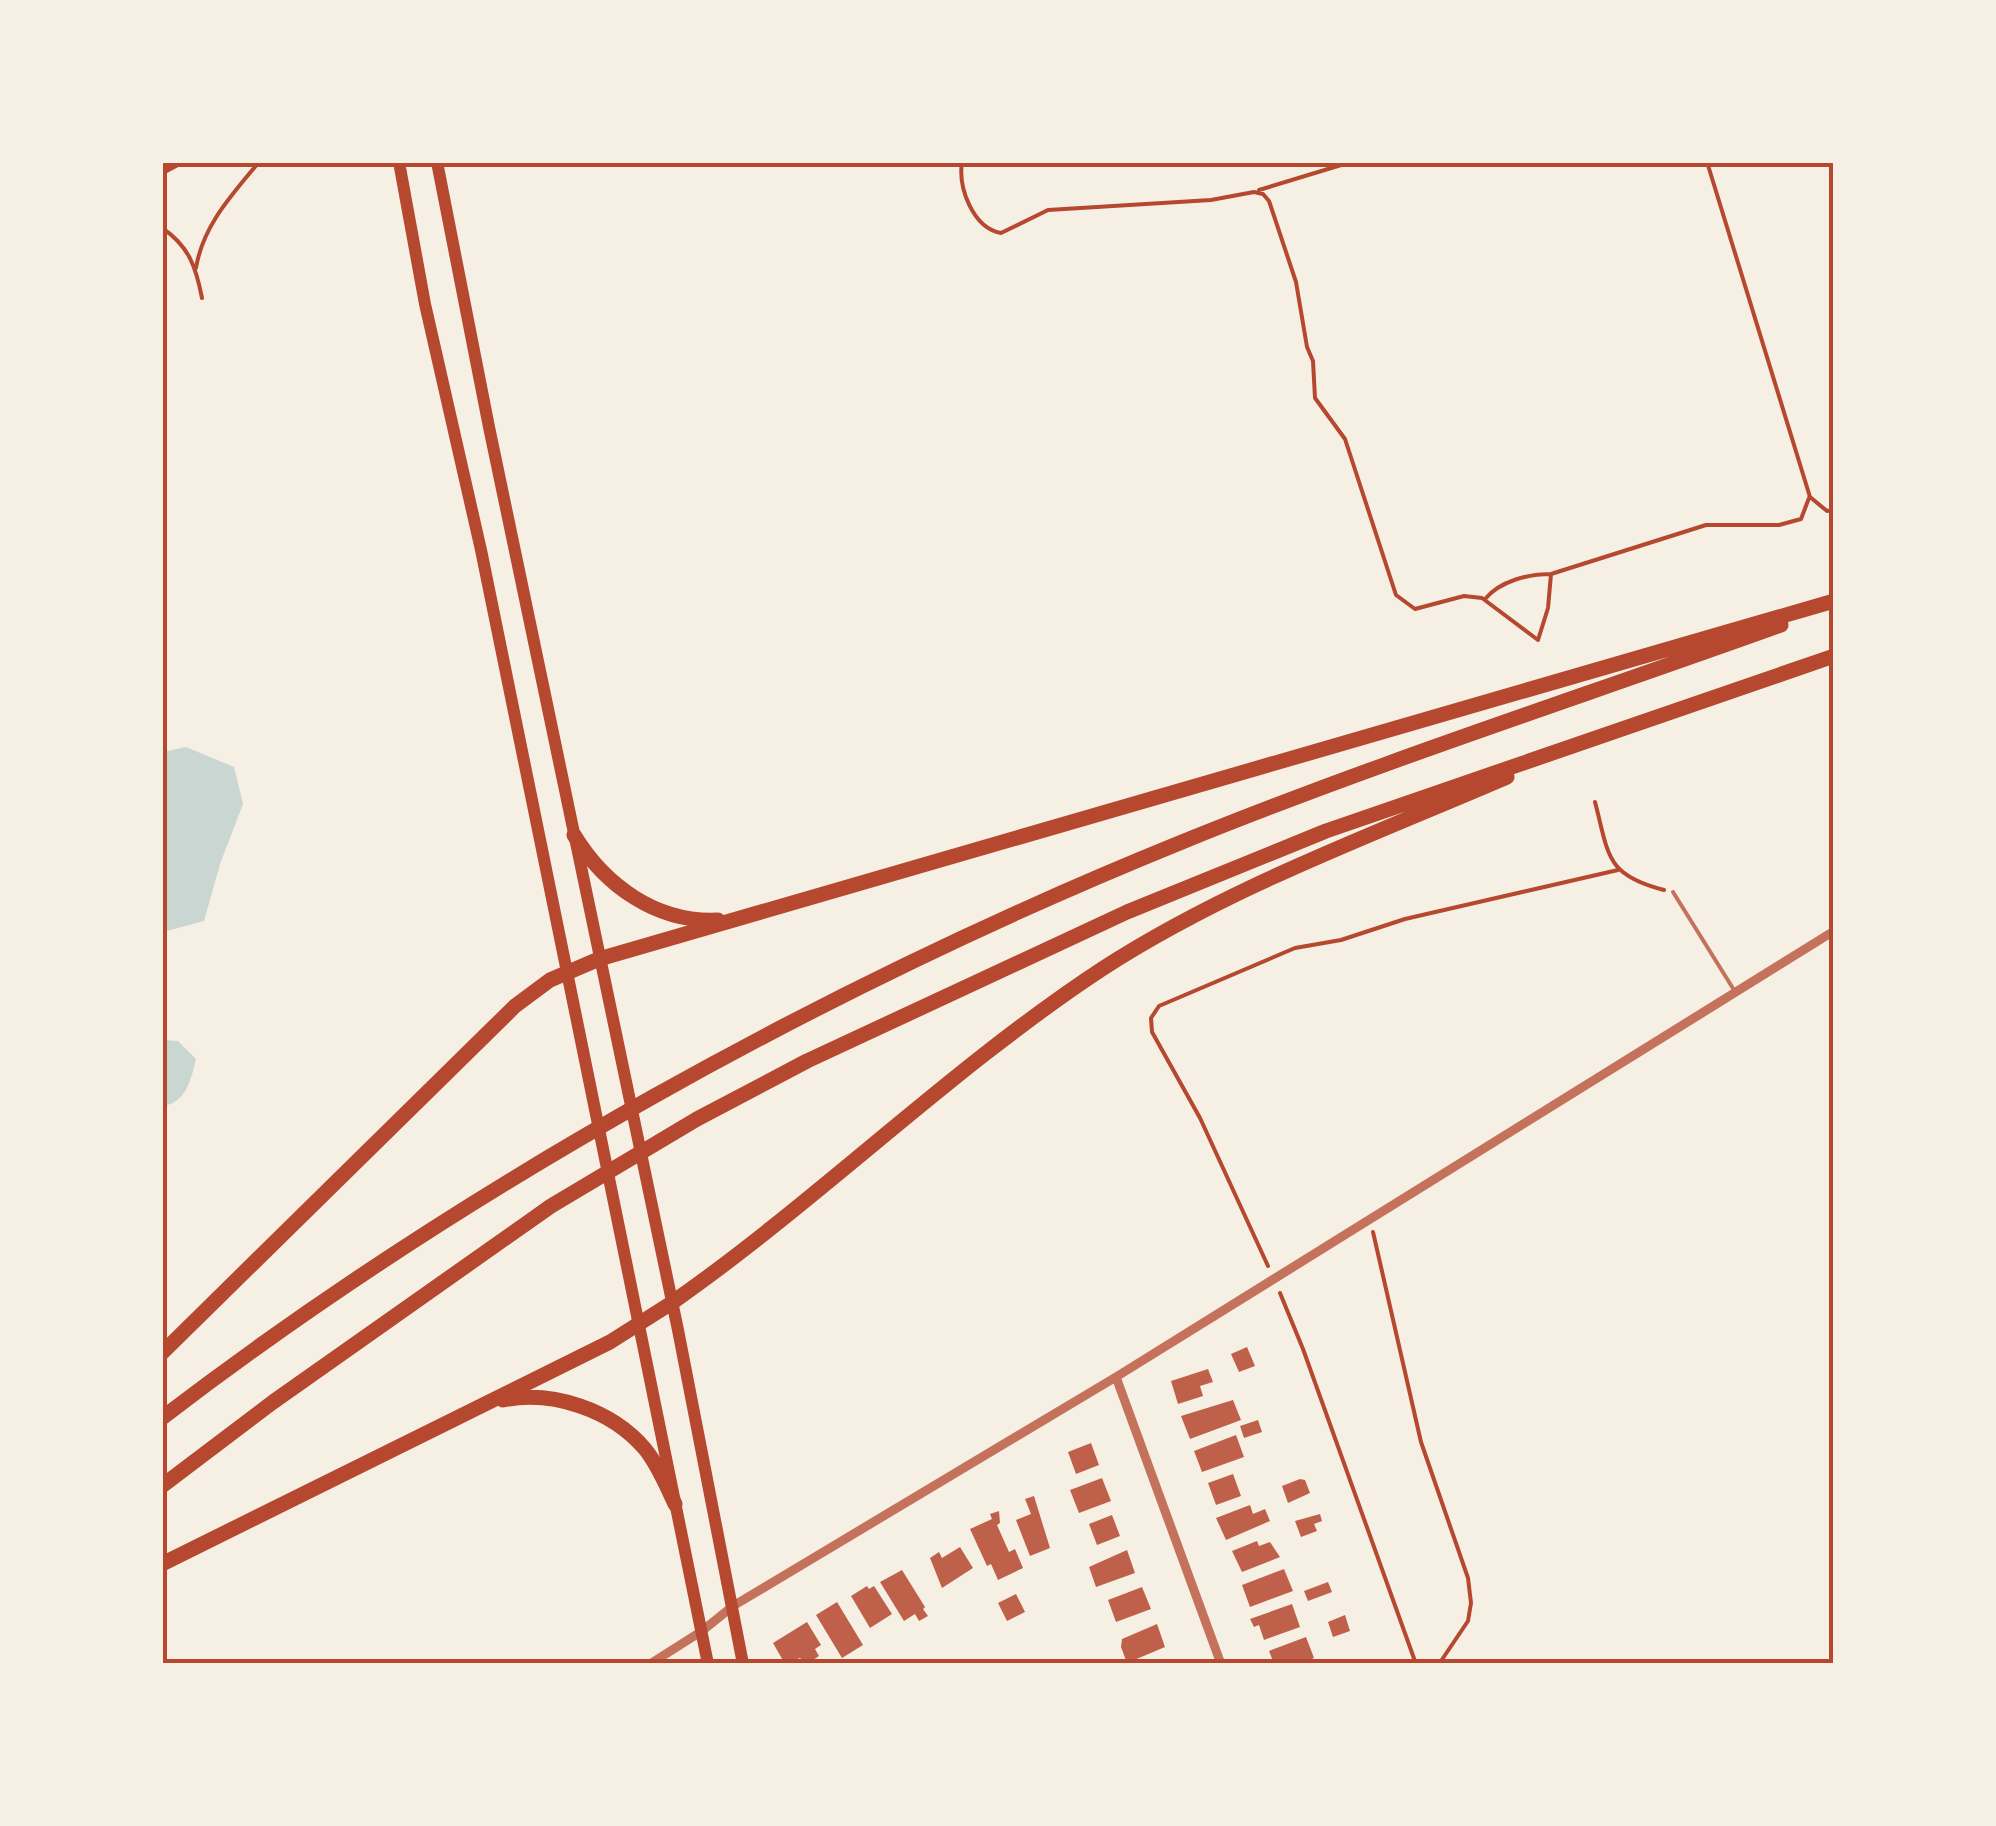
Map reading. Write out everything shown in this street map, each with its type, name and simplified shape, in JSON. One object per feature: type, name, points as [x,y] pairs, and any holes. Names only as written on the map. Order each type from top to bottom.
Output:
[{"type":"highway","points":[[162,1352],[515,1006],[537,987],[566,973],[600,959],[1834,604]]},
{"type":"highway","points":[[162,1418],[314,1308],[540,1165],[684,1082],[963,940],[1176,844],[1374,768],[1834,604]]},
{"type":"highway","points":[[162,1486],[287,1392],[551,1206],[697,1118],[933,1001],[1193,884],[1358,819],[1834,656]]},
{"type":"highway","points":[[162,1564],[610,1342],[670,1304],[1008,1038],[1134,950],[1261,883],[1610,732]]},
{"type":"highway","points":[[574,835],[610,881],[660,911],[709,920],[752,916]]},
{"type":"highway","points":[[466,1413],[493,1403],[528,1398],[563,1401],[600,1415],[643,1447],[675,1504]]},
{"type":"main road","points":[[162,170],[175,162]]},
{"type":"main road","points":[[399,162],[425,304],[481,550],[708,1664]]},
{"type":"main road","points":[[437,162],[743,1664]]},
{"type":"street","points":[[650,1664],[733,1606],[1116,1377],[1834,930]]},
{"type":"street","points":[[1116,1377],[1221,1664]]},
{"type":"lane","points":[[1674,892],[1734,992]]},
{"type":"path","points":[[196,268],[199,248],[218,213],[259,162]]},
{"type":"path","points":[[962,162],[961,184],[970,204],[990,230],[1002,233],[1048,210],[1211,200],[1254,192],[1351,162]]},
{"type":"path","points":[[1707,162],[1810,497],[1827,511],[1834,510]]},
{"type":"path","points":[[1254,192],[1269,201],[1296,282],[1313,361],[1315,398],[1345,439],[1396,595],[1408,606],[1419,609],[1464,596],[1485,600],[1538,640],[1548,608],[1551,574]]},
{"type":"path","points":[[162,228],[187,250],[196,268],[202,298]]},
{"type":"path","points":[[1485,600],[1499,586],[1537,574],[1551,574],[1706,525],[1779,525],[1800,519],[1810,497]]},
{"type":"path","points":[[1595,802],[1607,848],[1618,870],[1634,882],[1674,892]]},
{"type":"path","points":[[1254,1232],[1200,1118],[1152,1032],[1152,1018],[1159,1006],[1295,948],[1341,940],[1405,919],[1618,870]]},
{"type":"path","points":[[1376,1239],[1384,1292],[1421,1442],[1468,1578],[1468,1620],[1439,1664]]},
{"type":"path","points":[[1287,1310],[1416,1664]]},
{"type":"shaded area","points":[[186,747],[234,767],[243,804],[204,921],[163,932],[163,752]]},
{"type":"shaded area","points":[[163,1040],[178,1041],[196,1059],[183,1095],[163,1106]]},
{"type":"building","points":[[1247,1347],[1255,1366],[1239,1372],[1231,1354]]},
{"type":"building","points":[[1208,1369],[1213,1382],[1200,1386],[1203,1396],[1178,1404],[1171,1381]]},
{"type":"building","points":[[1233,1400],[1241,1420],[1190,1439],[1181,1416]]},
{"type":"building","points":[[1258,1420],[1262,1432],[1244,1438],[1240,1426]]},
{"type":"building","points":[[1236,1435],[1244,1457],[1202,1472],[1194,1451]]},
{"type":"building","points":[[1091,1443],[1099,1465],[1076,1474],[1068,1452]]},
{"type":"building","points":[[1233,1474],[1241,1496],[1216,1505],[1208,1483]]},
{"type":"building","points":[[1102,1478],[1111,1501],[1079,1513],[1070,1490]]},
{"type":"building","points":[[1305,1480],[1310,1493],[1288,1503],[1282,1486]]},
{"type":"building","points":[[1034,1496],[1050,1548],[1030,1556],[1016,1520],[1031,1514],[1025,1499]]},
{"type":"building","points":[[1250,1505],[1253,1514],[1265,1509],[1270,1521],[1226,1540],[1216,1518]]},
{"type":"building","points":[[999,1511],[997,1525],[1009,1552],[1015,1549],[1023,1568],[998,1580],[970,1529],[992,1519],[990,1514]]},
{"type":"building","points":[[1320,1514],[1322,1521],[1314,1524],[1317,1531],[1301,1537],[1295,1521]]},
{"type":"building","points":[[1112,1515],[1120,1536],[1097,1545],[1089,1524]]},
{"type":"building","points":[[1257,1541],[1259,1546],[1270,1542],[1280,1557],[1242,1572],[1232,1551]]},
{"type":"building","points":[[960,1547],[973,1568],[942,1588],[930,1558],[939,1552],[942,1558]]},
{"type":"building","points":[[1127,1550],[1135,1573],[1096,1587],[1089,1567]]},
{"type":"building","points":[[1284,1569],[1293,1591],[1250,1607],[1242,1585]]},
{"type":"building","points":[[902,1570],[928,1616],[919,1621],[915,1614],[904,1621],[880,1582]]},
{"type":"building","points":[[1328,1582],[1332,1592],[1308,1601],[1304,1591]]},
{"type":"building","points":[[874,1586],[892,1614],[870,1628],[851,1596]]},
{"type":"building","points":[[1142,1587],[1151,1609],[1116,1622],[1108,1600]]},
{"type":"building","points":[[1016,1594],[1025,1612],[1007,1621],[998,1603]]},
{"type":"building","points":[[837,1602],[863,1645],[842,1658],[816,1615]]},
{"type":"building","points":[[1292,1604],[1300,1627],[1264,1640],[1259,1625],[1254,1627],[1250,1619]]},
{"type":"building","points":[[1345,1615],[1350,1631],[1333,1637],[1328,1622]]},
{"type":"building","points":[[807,1622],[821,1645],[815,1649],[819,1656],[807,1664],[800,1658],[785,1664],[773,1643]]},
{"type":"building","points":[[1157,1624],[1165,1647],[1127,1663],[1122,1639]]},
{"type":"building","points":[[1306,1637],[1314,1658],[1301,1664],[1274,1664],[1269,1651]]}]
